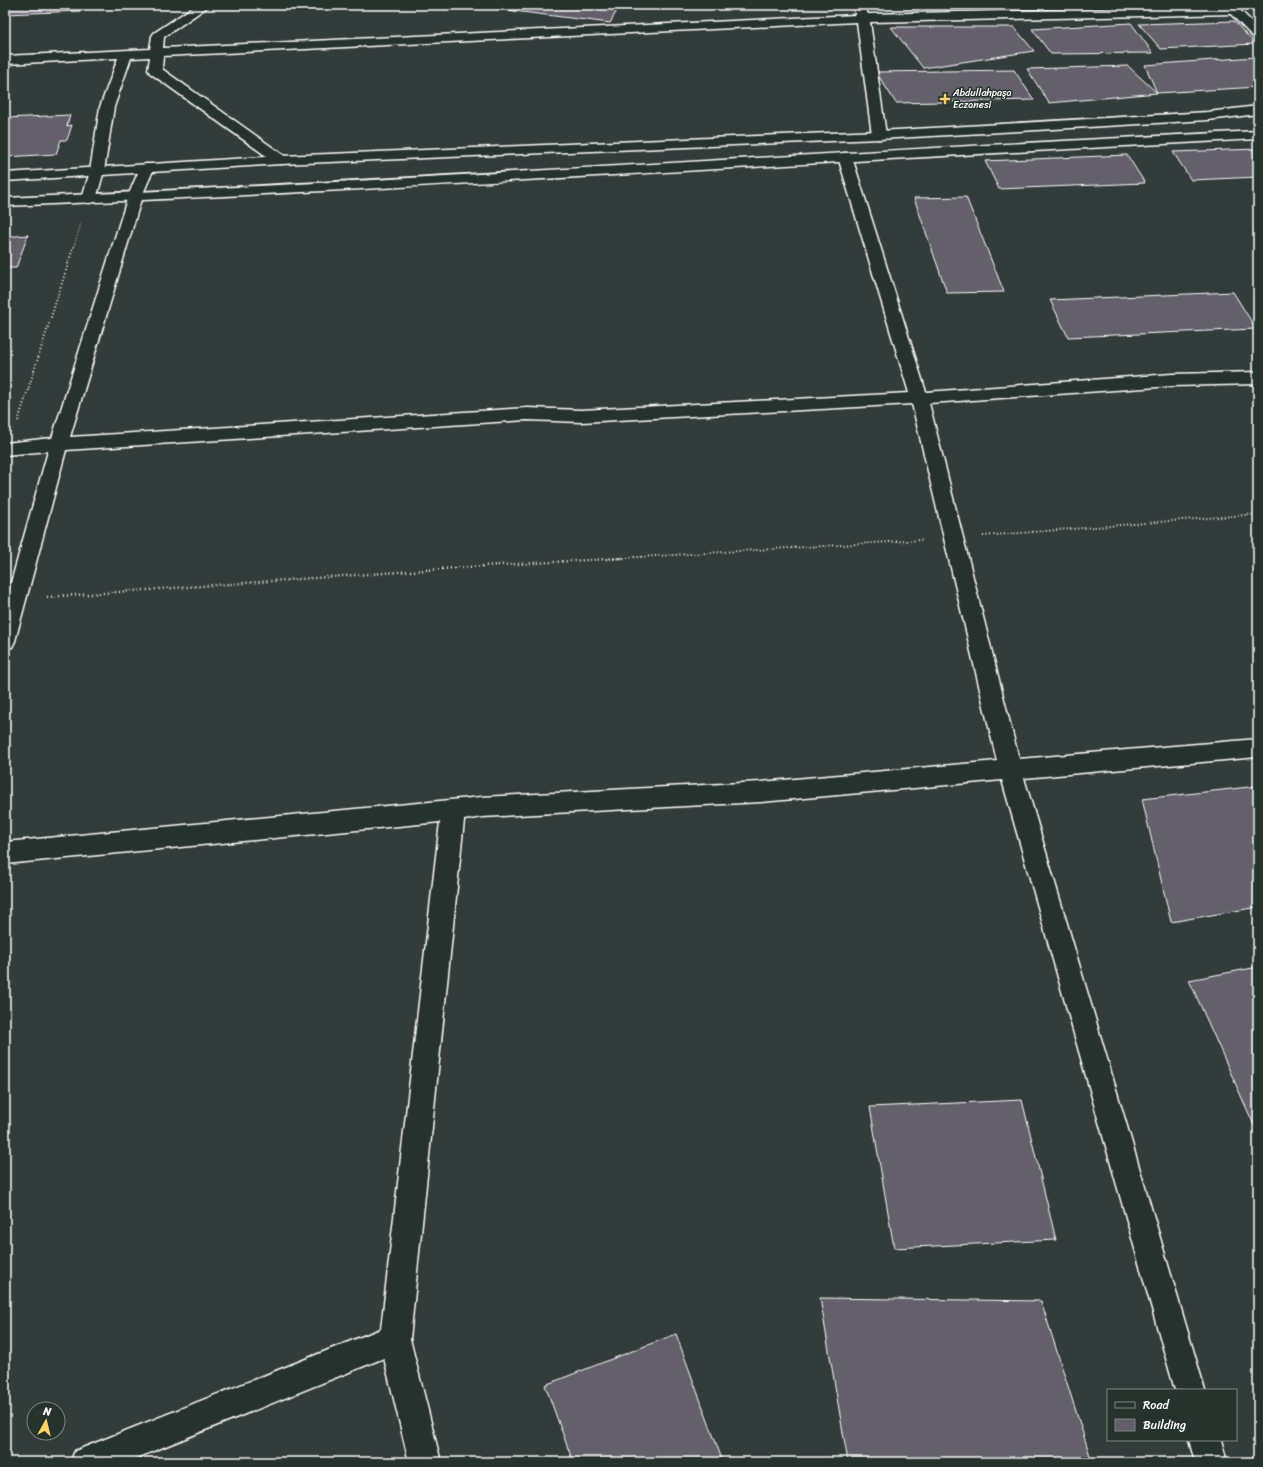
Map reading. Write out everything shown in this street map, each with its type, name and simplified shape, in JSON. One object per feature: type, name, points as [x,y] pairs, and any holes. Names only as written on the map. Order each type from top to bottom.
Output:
[{"type":"street","points":[[204,5],[158,36],[158,52],[155,70],[281,160]]},
{"type":"street","points":[[858,5],[863,18],[879,135]]},
{"type":"street","points":[[5,60],[863,18],[1231,8],[1258,35]]},
{"type":"street","points":[[89,199],[97,171],[107,107],[126,53]]},
{"type":"street","points":[[5,177],[281,160],[879,135],[1208,116],[1258,110]]},
{"type":"street","points":[[5,202],[517,177],[1053,144],[1258,135]]},
{"type":"street","points":[[845,157],[919,398],[1011,771],[1190,1389]]},
{"type":"street","points":[[5,641],[59,444],[135,196],[147,168]]},
{"type":"street","points":[[7,449],[59,444],[528,414],[582,416],[919,398],[1172,380],[1258,378]]},
{"type":"street","points":[[5,853],[482,807],[761,792],[1258,748]]},
{"type":"street","points":[[425,1462],[395,1339],[453,811]]},
{"type":"street","points":[[86,1462],[395,1339]]},
{"type":"street","points":[[1205,1441],[1211,1462]]},
{"type":"path","points":[[7,449],[89,199]]},
{"type":"path","points":[[16,599],[483,566],[953,538],[1258,514]]},
{"type":"building","points":[[6,5],[84,5],[82,11],[5,14]]},
{"type":"building","points":[[509,5],[620,5],[610,23],[506,10]]},
{"type":"building","points":[[751,5],[840,5],[841,7],[753,7]]},
{"type":"building","points":[[907,5],[957,5],[958,6],[911,9]]},
{"type":"building","points":[[1234,21],[1255,44],[1161,49],[1139,24]]},
{"type":"building","points":[[1131,23],[1153,53],[1051,54],[1032,29]]},
{"type":"building","points":[[891,27],[1014,27],[1034,51],[923,68]]},
{"type":"building","points":[[1255,57],[1258,60],[1258,87],[1157,93],[1145,65]]},
{"type":"building","points":[[1128,66],[1157,93],[1049,103],[1027,69]]},
{"type":"building","points":[[1014,70],[1034,100],[896,103],[876,72]]},
{"type":"building","points":[[70,115],[67,126],[72,125],[67,140],[61,140],[56,154],[5,157],[5,118]]},
{"type":"building","points":[[1258,149],[1258,177],[1191,180],[1173,152]]},
{"type":"building","points":[[1127,155],[1145,183],[999,189],[985,161]]},
{"type":"building","points":[[966,197],[1004,292],[947,293],[914,198]]},
{"type":"building","points":[[28,235],[16,268],[5,268],[5,237]]},
{"type":"building","points":[[1233,292],[1256,329],[1068,337],[1050,300]]},
{"type":"building","points":[[1258,786],[1258,907],[1171,922],[1142,799]]},
{"type":"building","points":[[1258,967],[1258,1124],[1254,1125],[1189,980]]},
{"type":"building","points":[[1022,1100],[1056,1240],[894,1248],[870,1107]]},
{"type":"building","points":[[820,1298],[1041,1301],[1092,1462],[848,1462]]},
{"type":"building","points":[[676,1334],[723,1462],[573,1462],[545,1385]]},
{"type":"place","name":"Abdullahpaşa Eczanesi","points":[[945,99]]}]
